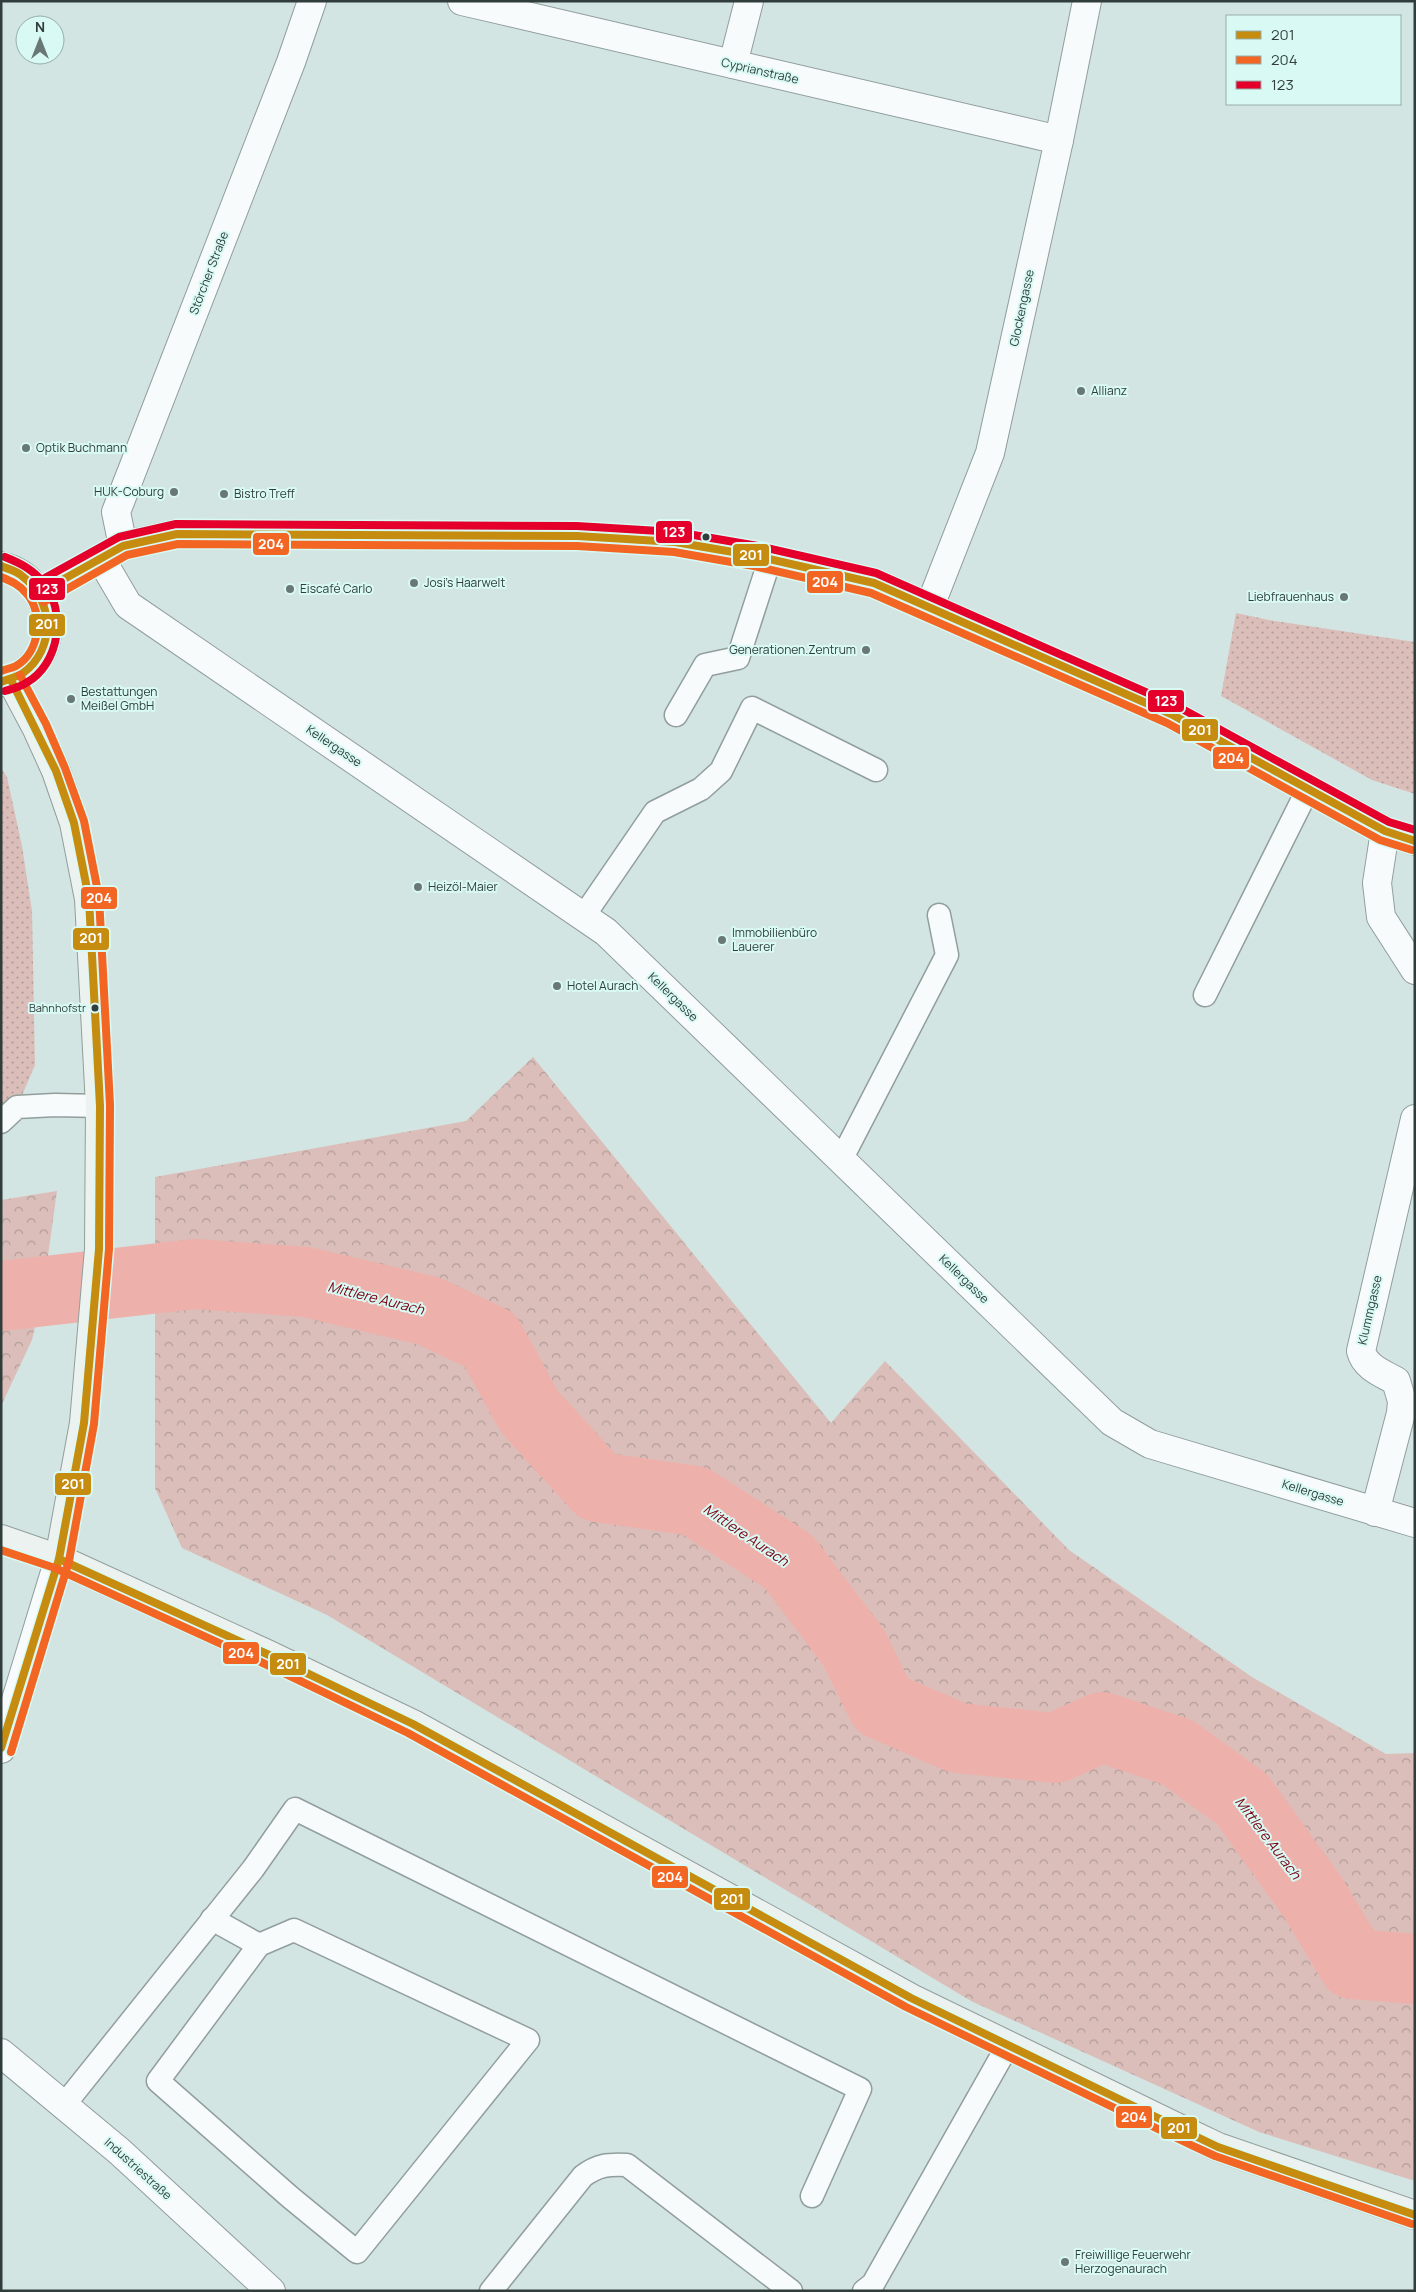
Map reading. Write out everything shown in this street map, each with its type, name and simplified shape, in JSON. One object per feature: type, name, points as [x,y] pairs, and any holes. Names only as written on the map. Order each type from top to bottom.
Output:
[{"type":"street","name":"Störcher Straße","points":[[112,552],[116,512],[291,62],[312,1]]},
{"type":"street","name":"Cyprianstraße","points":[[462,1],[1059,140]]},
{"type":"street","points":[[733,64],[749,1]]},
{"type":"street","name":"Glockengasse","points":[[930,606],[950,560],[990,453],[1059,140],[1087,1]]},
{"type":"street","points":[[39,593],[112,552],[177,534],[577,536],[675,542],[770,559],[874,583],[930,606],[1171,714],[1385,832],[1415,841]]},
{"type":"street","name":"Kellergasse","points":[[112,552],[128,605],[606,932],[1112,1422],[1150,1444],[1415,1523]]},
{"type":"street","points":[[1,566],[24,576],[39,593],[47,612],[48,633],[42,653],[29,669],[6,681],[37,729],[56,771],[74,823],[89,898],[100,1106],[99,1249],[84,1423],[59,1559],[1,1749]]},
{"type":"street","points":[[1385,832],[1377,883],[1381,917],[1415,970]]},
{"type":"street","name":"Klummgasse","points":[[1375,1512],[1402,1401],[1396,1381],[1369,1365],[1363,1359],[1361,1351],[1415,1119]]},
{"type":"street","points":[[1,1539],[59,1559],[267,1654],[413,1724],[877,1980],[1008,2046],[1218,2147],[1415,2215]]},
{"type":"street","name":"Industriestraße","points":[[1,2053],[119,2151],[271,2291]]},
{"type":"lane","points":[[676,716],[705,665],[738,658],[770,559]]},
{"type":"lane","points":[[584,917],[655,812],[701,789],[721,771],[752,708],[876,770]]},
{"type":"lane","points":[[1205,995],[1308,789]]},
{"type":"lane","points":[[841,1160],[948,955],[939,915]]},
{"type":"lane","points":[[1,1122],[17,1107],[55,1105],[100,1106]]},
{"type":"lane","points":[[64,2106],[253,1870],[295,1809],[860,2089],[812,2196]]},
{"type":"lane","points":[[212,1919],[259,1945]]},
{"type":"lane","points":[[294,1930],[528,2040],[358,2252],[290,2197],[158,2081],[259,1945],[294,1930]]},
{"type":"lane","points":[[864,2291],[873,2284],[1008,2046]]},
{"type":"lane","points":[[491,2291],[583,2176],[595,2167],[606,2164],[627,2165],[791,2291]]},
{"type":"green space","points":[[1236,613],[1269,620],[1415,642],[1415,794],[1372,780],[1221,696]]},
{"type":"green space","points":[[1,768],[7,777],[22,846],[32,911],[35,1065],[17,1107],[1,1122]]},
{"type":"green space","points":[[533,1057],[831,1423],[885,1361],[1069,1550],[1252,1677],[1386,1754],[1415,1753],[1415,2181],[1259,2132],[971,2001],[327,1615],[182,1548],[155,1488],[155,1177],[466,1121]]},
{"type":"green space","points":[[57,1191],[43,1292],[32,1340],[1,1406],[1,1200]]},
{"type":"waterway","name":"Mittlere Aurach","points":[[1,1296],[195,1274],[306,1282],[429,1311],[490,1340],[529,1411],[598,1487],[695,1501],[789,1562],[854,1648],[882,1705],[958,1738],[1055,1748],[1102,1727],[1177,1752],[1242,1799],[1314,1899],[1353,1964],[1415,1969]]},
{"type":"transit line","name":"123","points":[[34,584],[119,537],[176,524],[577,526],[676,532],[758,546],[876,573],[1175,705],[1389,822],[1415,830]]},
{"type":"transit line","name":"201","points":[[39,593],[123,546],[177,534],[577,536],[675,542],[756,556],[874,583],[1171,714],[1385,831],[1415,841]]},
{"type":"transit line","name":"204","points":[[44,602],[127,555],[178,544],[577,546],[674,552],[754,566],[871,593],[1167,723],[1380,840],[1412,850]]},
{"type":"transit line","name":"123","points":[[5,557],[26,567],[43,582],[51,594],[57,622],[53,650],[46,663],[26,683],[5,691]]},
{"type":"transit line","name":"201","points":[[1,566],[18,573],[33,586],[45,611],[47,624],[46,638],[34,663],[23,673],[1,682]]},
{"type":"transit line","name":"204","points":[[1,577],[12,582],[27,594],[36,612],[37,622],[35,642],[30,652],[16,666],[1,671]]},
{"type":"transit line","name":"204","points":[[11,1752],[69,1561],[94,1424],[109,1249],[110,1105],[99,897],[84,821],[65,768],[46,724],[20,675]]},
{"type":"transit line","name":"201","points":[[1,1748],[59,1559],[84,1423],[99,1249],[100,1106],[89,899],[74,823],[56,771],[11,680]]},
{"type":"transit line","name":"204","points":[[1,1550],[55,1568],[263,1663],[408,1733],[906,2007],[1191,2145],[1215,2156],[1412,2224]]},
{"type":"transit line","name":"201","points":[[59,1559],[267,1654],[413,1724],[911,1998],[1195,2136],[1218,2147],[1415,2215]]},
{"type":"place","name":"Allianz","points":[[1081,391]]},
{"type":"place","name":"Optik Buchmann","points":[[26,448]]},
{"type":"place","name":"HUK-Coburg","points":[[174,492]]},
{"type":"place","name":"Bistro Treff","points":[[224,494]]},
{"type":"place","name":"Josi's Haarwelt","points":[[414,583]]},
{"type":"place","name":"Eiscafé Carlo","points":[[290,589]]},
{"type":"place","name":"Liebfrauenhaus","points":[[1344,597]]},
{"type":"place","name":"Generationen.Zentrum","points":[[866,650]]},
{"type":"place","name":"Bestattungen Meißel GmbH","points":[[71,699]]},
{"type":"place","name":"Heizöl-Maier","points":[[418,887]]},
{"type":"place","name":"Immobilienbüro Lauerer","points":[[722,940]]},
{"type":"place","name":"Hotel Aurach","points":[[557,986]]},
{"type":"place","name":"Bahnhofstr","points":[[95,1008]]},
{"type":"place","name":"Freiwillige Feuerwehr Herzogenaurach","points":[[1065,2262]]}]
